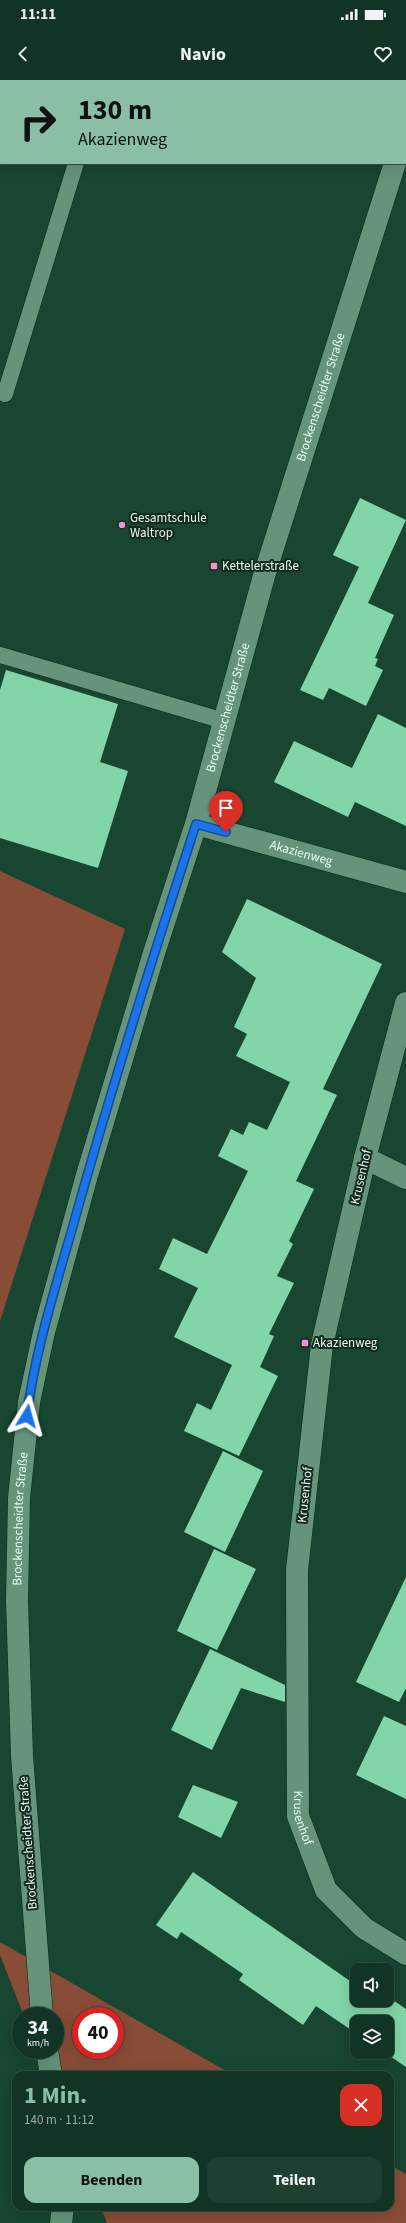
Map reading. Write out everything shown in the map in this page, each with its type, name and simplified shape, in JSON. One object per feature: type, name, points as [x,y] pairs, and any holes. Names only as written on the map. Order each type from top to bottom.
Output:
[{"type":"street","name":"Brockenscheidter Straße","points":[[41,2007],[22,1756],[17,1600],[19,1498],[29,1402],[44,1332],[87,1175],[154,953],[196,824],[264,576],[396,164]]},
{"type":"street","name":"Akazienweg","points":[[196,824],[406,882]]},
{"type":"street","name":"Krusenhof","points":[[406,1003],[365,1158],[322,1345],[297,1570],[298,1816],[326,1890],[364,1928],[406,1954]]},
{"type":"street","points":[[365,1158],[406,1178]]},
{"type":"street","points":[[48,2059],[50,2071]]},
{"type":"street","points":[[61,2223],[62,2211]]},
{"type":"lane","points":[[5,394],[76,164]]},
{"type":"lane","points":[[0,655],[224,721]]},
{"type":"shaded area","points":[[0,871],[125,929],[0,1321]]},
{"type":"shaded area","points":[[0,1942],[114,2007],[72,2007],[72,2059],[124,2059],[124,2013],[226,2071],[49,2071],[52,2059],[64,2059],[64,2007],[20,2007],[0,1955]]},
{"type":"shaded area","points":[[394,2167],[406,2174],[406,2223],[107,2223],[102,2211],[394,2211]]},
{"type":"building","points":[[360,498],[406,520],[368,603],[394,615],[375,658],[378,659],[375,666],[383,670],[366,706],[329,688],[323,700],[300,690],[359,567],[333,555]]},
{"type":"building","points":[[6,670],[118,704],[100,762],[128,771],[98,868],[0,838],[0,690]]},
{"type":"building","points":[[378,714],[406,728],[406,826],[355,802],[348,817],[274,782],[294,741],[352,768]]},
{"type":"building","points":[[247,899],[382,964],[323,1089],[337,1095],[296,1181],[314,1189],[289,1241],[293,1244],[277,1276],[294,1283],[269,1334],[274,1336],[260,1367],[278,1376],[239,1456],[184,1431],[197,1403],[211,1410],[232,1365],[174,1337],[198,1288],[159,1269],[173,1238],[207,1254],[248,1171],[218,1156],[231,1129],[243,1135],[249,1122],[267,1130],[290,1082],[236,1056],[247,1034],[234,1027],[256,978],[222,952]]},
{"type":"building","points":[[223,1451],[263,1471],[225,1552],[184,1532]]},
{"type":"building","points":[[214,1549],[256,1569],[217,1650],[177,1631]]},
{"type":"building","points":[[406,1577],[406,1688],[399,1702],[356,1682]]},
{"type":"building","points":[[210,1649],[285,1685],[285,1702],[241,1688],[212,1750],[171,1730]]},
{"type":"building","points":[[384,1716],[406,1726],[406,1799],[356,1775]]},
{"type":"building","points":[[193,1785],[238,1802],[221,1838],[178,1817]]},
{"type":"building","points":[[193,1872],[350,1981],[350,2007],[394,2007],[394,2001],[406,2009],[406,2067],[394,2059],[394,2015],[350,2015],[350,2029],[316,2006],[303,2025],[239,1980],[243,1974],[205,1948],[181,1932],[177,1939],[156,1925]]},
{"type":"place","name":"Gesamtschule Waltrop","points":[[122,525]]},
{"type":"place","name":"Kettelerstraße","points":[[214,566]]},
{"type":"place","name":"Akazienweg","points":[[305,1343]]},
{"type":"route","points":[[27,1416],[44,1332],[87,1175],[154,953],[196,824],[226,832]]}]
